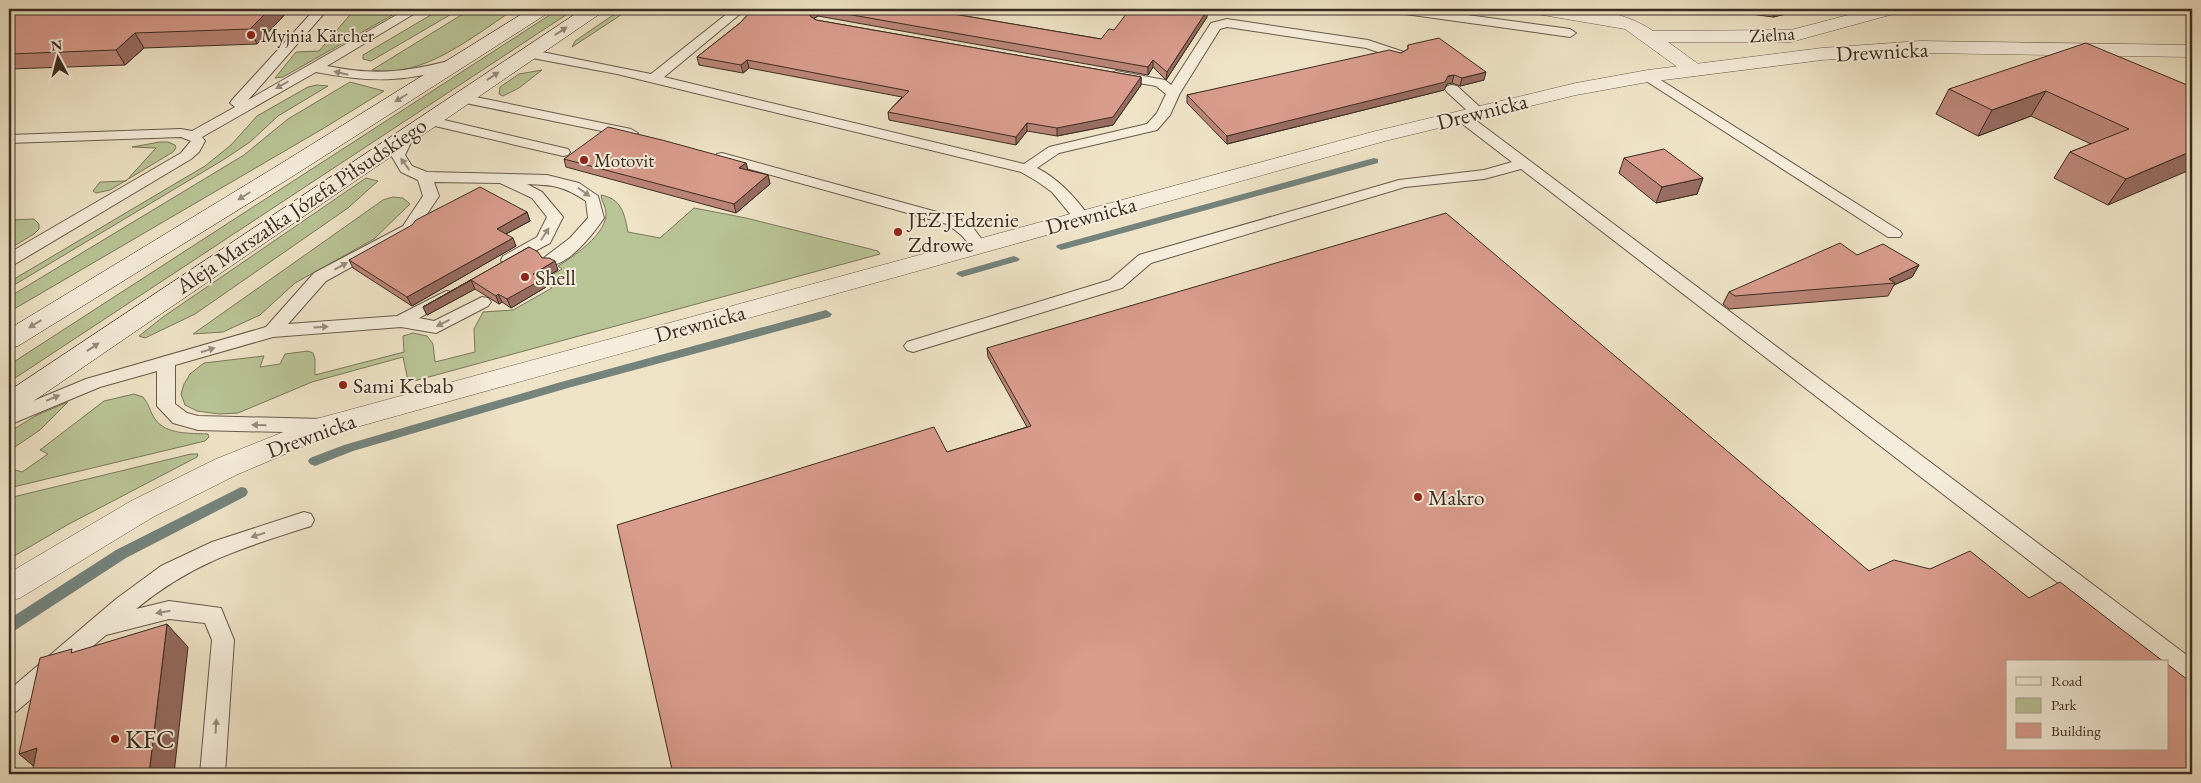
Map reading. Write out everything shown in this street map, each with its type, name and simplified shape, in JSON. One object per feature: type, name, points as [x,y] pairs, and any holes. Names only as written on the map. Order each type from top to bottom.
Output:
[{"type":"street","name":"Aleja Marszałka Józefa Piłsudskiego","points":[[9,340],[542,9]]},
{"type":"street","name":"Aleja Marszałka Józefa Piłsudskiego","points":[[9,404],[418,126],[595,9]]},
{"type":"street","points":[[1537,9],[1608,19],[1632,26],[1694,70]]},
{"type":"street","name":"Zielna","points":[[1649,38],[1791,36],[1891,9]]},
{"type":"street","name":"Drewnicka","points":[[9,589],[142,509],[226,467],[326,426],[1468,114],[1576,89],[1648,76],[1822,54],[1921,47],[2192,51]]},
{"type":"lane","points":[[247,106],[238,103],[322,9]]},
{"type":"lane","points":[[9,139],[172,133],[194,136],[416,9]]},
{"type":"lane","points":[[652,79],[740,9]]},
{"type":"lane","points":[[1227,23],[1234,9]]},
{"type":"lane","points":[[1398,9],[1570,33]]},
{"type":"lane","points":[[1026,169],[1054,150],[1152,127],[1164,115],[1173,94],[1215,26],[1227,23],[1368,44],[1399,55]]},
{"type":"lane","points":[[527,53],[652,79],[1026,169],[1054,184],[1082,218]]},
{"type":"lane","points":[[314,67],[353,76],[378,79],[416,75],[457,63]]},
{"type":"lane","points":[[1102,73],[1160,83],[1173,94]]},
{"type":"lane","points":[[1648,76],[1894,234]]},
{"type":"lane","points":[[1452,89],[1468,114],[1522,164],[2192,672]]},
{"type":"lane","points":[[460,98],[647,137]]},
{"type":"lane","points":[[551,261],[586,234],[596,218],[593,199],[574,186],[547,180],[425,177],[406,169],[398,155],[418,126],[563,152]]},
{"type":"lane","points":[[9,260],[186,156],[197,145],[198,141],[194,136]]},
{"type":"lane","points":[[704,152],[953,221],[968,232],[980,246]]},
{"type":"lane","points":[[913,346],[1116,284],[1145,259],[1404,183],[1484,174],[1522,164]]},
{"type":"lane","points":[[272,331],[320,278],[409,229],[431,196],[425,177]]},
{"type":"lane","points":[[494,269],[544,240],[555,217],[537,195],[503,178]]},
{"type":"lane","points":[[401,321],[460,288]]},
{"type":"lane","points":[[9,418],[72,390],[272,331],[401,321],[436,327],[482,302]]},
{"type":"lane","points":[[166,363],[166,406],[180,418],[198,423],[326,426]]},
{"type":"lane","points":[[9,704],[150,586],[192,559],[238,541],[304,520]]},
{"type":"lane","points":[[99,627],[169,610],[213,615],[223,640],[213,774]]},
{"type":"green space","points":[[355,9],[362,9],[361,11],[403,9],[283,77],[275,78],[296,52],[319,51]]},
{"type":"green space","points":[[441,9],[460,9],[371,61],[363,59],[363,55]]},
{"type":"green space","points":[[471,9],[515,9],[448,53],[429,62],[411,68],[391,71],[372,70]]},
{"type":"green space","points":[[559,9],[575,9],[9,382],[9,365]]},
{"type":"green space","points":[[622,9],[630,9],[572,47],[575,41]]},
{"type":"green space","points":[[542,70],[519,88],[503,96],[499,94],[500,87],[519,74]]},
{"type":"green space","points":[[350,82],[384,91],[9,312],[9,297],[244,155],[288,119]]},
{"type":"green space","points":[[317,85],[328,86],[278,116],[250,142],[223,160],[9,288],[9,282],[205,166],[231,145],[257,116],[308,87]]},
{"type":"green space","points":[[160,142],[168,142],[175,145],[176,148],[173,152],[127,180],[156,148],[132,147]]},
{"type":"green space","points":[[366,178],[378,181],[348,208],[195,314],[145,338],[139,336],[163,317]]},
{"type":"green space","points":[[125,181],[110,190],[96,193],[93,191],[100,182]]},
{"type":"green space","points":[[601,195],[618,203],[628,232],[660,238],[694,208],[746,218],[878,251],[880,254],[414,381],[408,381],[403,357],[312,382],[238,413],[219,414],[197,411],[185,405],[181,394],[184,384],[190,374],[204,363],[264,356],[260,367],[280,364],[285,354],[308,351],[313,353],[315,359],[315,375],[404,352],[403,336],[413,333],[427,336],[433,344],[435,362],[475,352],[474,329],[483,312],[513,310],[552,288],[542,281],[562,269],[558,266],[580,251],[595,237],[605,221],[606,213]]},
{"type":"green space","points":[[393,197],[403,198],[410,204],[374,239],[295,283],[260,315],[223,332],[193,334],[383,200]]},
{"type":"green space","points":[[34,219],[39,224],[39,229],[9,249],[9,220]]},
{"type":"green space","points":[[134,394],[143,397],[155,419],[165,428],[186,433],[208,434],[209,437],[205,441],[9,488],[9,471],[12,469],[22,472],[48,454],[40,450],[104,401]]},
{"type":"green space","points":[[68,402],[40,430],[9,451],[9,432],[37,415]]},
{"type":"green space","points":[[191,454],[198,454],[197,457],[67,525],[9,559],[9,498]]},
{"type":"building","points":[[9,9],[270,9],[250,29],[135,33],[116,50],[9,54]]},
{"type":"building","points":[[753,9],[817,9],[810,13],[810,16],[816,20],[1141,77],[1113,117],[1057,128],[1027,123],[1016,137],[888,112],[909,91],[747,60],[741,65],[697,57],[740,23]]},
{"type":"building","points":[[818,9],[924,9],[1101,39],[1109,29],[1114,30],[1130,9],[1208,9],[1167,72],[1153,60],[1148,67]]},
{"type":"building","points":[[1439,38],[1486,72],[1462,78],[1454,75],[1448,76],[1445,82],[1227,136],[1187,95],[1389,50],[1401,53],[1408,49],[1408,45]]},
{"type":"building","points":[[2086,43],[2192,87],[2192,151],[2126,179],[2070,152],[2129,129],[2046,91],[1992,110],[1949,89]]},
{"type":"building","points":[[608,127],[746,163],[739,168],[768,175],[734,204],[564,159]]},
{"type":"building","points":[[1664,149],[1703,178],[1662,187],[1624,158]]},
{"type":"building","points":[[480,187],[527,212],[497,229],[513,238],[407,297],[349,260],[412,225],[416,220]]},
{"type":"building","name":"Makro","points":[[1446,213],[1869,571],[1894,560],[1930,569],[1970,551],[2029,598],[2060,582],[2161,660],[2006,660],[2006,750],[2168,750],[2168,665],[2192,683],[2192,774],[673,774],[617,525],[934,427],[947,452],[1031,426],[987,348]]},
{"type":"building","points":[[1840,243],[1857,255],[1883,244],[1919,265],[1889,279],[1895,283],[1735,296],[1729,292]]},
{"type":"building","points":[[529,247],[538,252],[542,258],[549,258],[555,261],[533,274],[543,279],[507,299],[498,294],[496,296],[471,280],[423,307]]},
{"type":"building","name":"KFC","points":[[167,624],[149,774],[32,774],[37,748],[19,754],[40,658],[72,649],[71,653]]},
{"type":"waterway","points":[[1061,247],[1374,161]]},
{"type":"waterway","points":[[962,274],[1014,259]]},
{"type":"waterway","points":[[315,461],[349,448],[565,385],[826,314]]},
{"type":"waterway","points":[[9,627],[121,554],[241,492]]},
{"type":"place","name":"Myjnia Kärcher","points":[[251,35]]},
{"type":"place","name":"Motovit","points":[[584,160]]},
{"type":"place","name":"JEZ JEdzenie Zdrowe","points":[[898,232]]},
{"type":"place","name":"Shell","points":[[525,277]]},
{"type":"place","name":"Sami Kebab","points":[[343,385]]},
{"type":"place","name":"Makro","points":[[1418,497]]},
{"type":"place","name":"KFC","points":[[115,739]]}]
